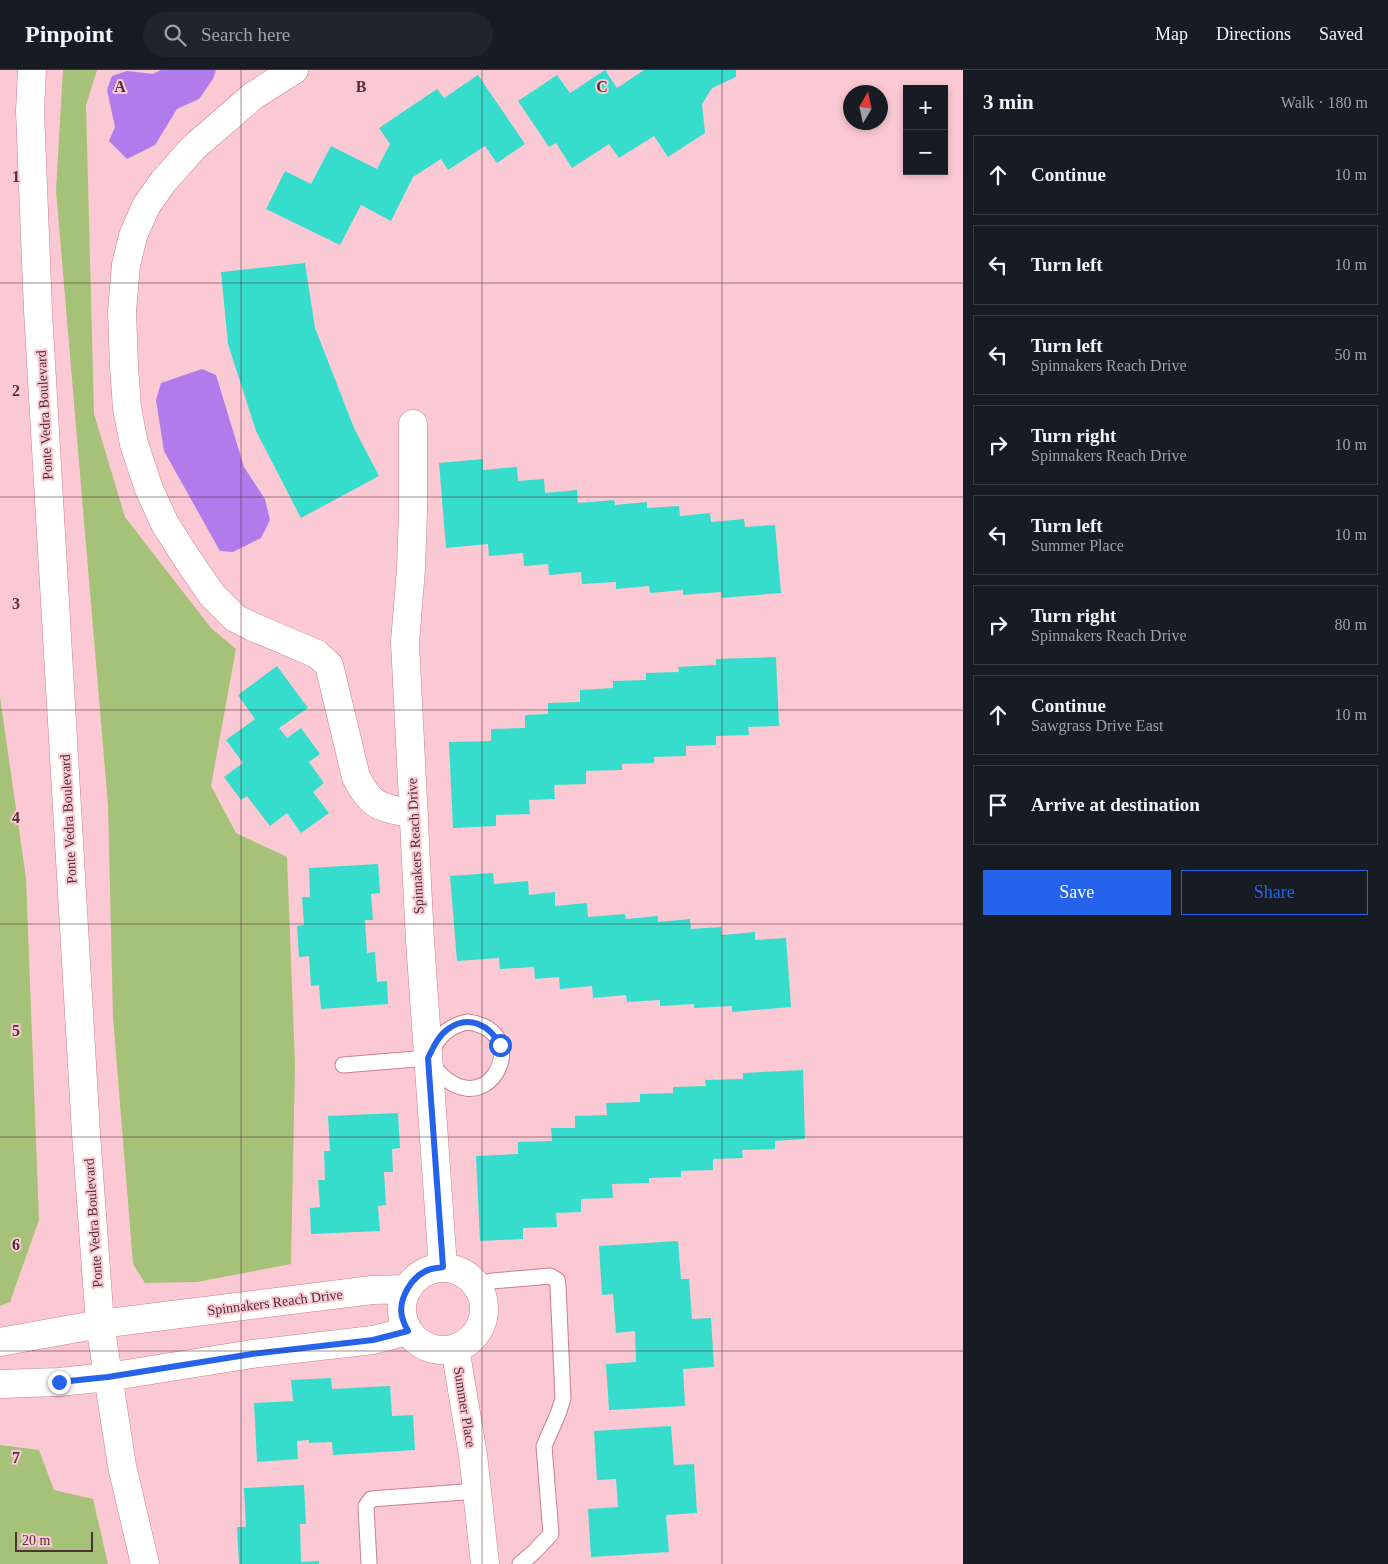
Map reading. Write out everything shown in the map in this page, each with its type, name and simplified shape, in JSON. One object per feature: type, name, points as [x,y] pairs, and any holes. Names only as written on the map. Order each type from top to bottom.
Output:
[{"type":"street","name":"Ponte Vedra Boulevard","points":[[32,70],[30,112],[38,311],[86,1123],[100,1324],[122,1466],[145,1564]]},
{"type":"street","points":[[294,70],[253,96],[193,148],[163,182],[146,206],[133,236],[126,265],[122,311],[127,408],[134,444],[149,489],[165,524],[212,595],[235,618],[317,654],[328,665],[356,777],[364,793],[382,807],[414,814]]},
{"type":"street","name":"Spinnakers Reach Drive","points":[[414,424],[411,560],[405,642],[420,941],[443,1267]]},
{"type":"street","points":[[0,1384],[59,1382],[108,1377],[252,1354],[373,1340],[408,1331],[402,1319],[402,1303],[408,1289],[414,1279],[430,1269],[443,1267],[458,1271],[469,1277],[477,1284],[483,1300],[483,1316],[477,1331],[467,1342],[455,1348]]},
{"type":"street","name":"Spinnakers Reach Drive","points":[[0,1342],[100,1324],[372,1290],[408,1289]]},
{"type":"street","name":"Summer Place","points":[[408,1331],[418,1343],[446,1350],[455,1348],[473,1455],[485,1564]]},
{"type":"lane","points":[[467,1022],[478,1023],[488,1028],[495,1035],[500,1045],[502,1056],[500,1067],[494,1076],[486,1084],[475,1088],[453,1085],[437,1072],[428,1058],[434,1046],[448,1029],[457,1024],[467,1022]]},
{"type":"lane","points":[[343,1065],[428,1058]]},
{"type":"lane","points":[[477,1284],[550,1276],[557,1280],[558,1286],[563,1399],[544,1446],[551,1534],[520,1564]]},
{"type":"lane","points":[[369,1564],[366,1506],[371,1499],[477,1491]]},
{"type":"green space","points":[[63,70],[97,70],[86,105],[94,414],[125,517],[211,628],[236,649],[211,786],[236,833],[287,857],[295,1064],[291,1264],[197,1282],[145,1283],[133,1264],[113,1017],[108,805],[56,190]]},
{"type":"green space","points":[[0,697],[26,878],[39,1220],[10,1302],[0,1306]]},
{"type":"green space","points":[[0,1445],[39,1450],[54,1490],[93,1499],[108,1564],[0,1564]]},
{"type":"shaded area","points":[[161,70],[216,70],[213,79],[199,99],[177,109],[155,145],[127,159],[109,141],[115,127],[107,90],[112,76],[127,71],[153,74]]},
{"type":"shaded area","points":[[202,369],[216,375],[244,467],[265,499],[270,520],[261,538],[233,552],[220,551],[164,451],[156,400],[161,383]]},
{"type":"building","points":[[605,70],[617,88],[644,70],[736,70],[736,77],[712,88],[702,104],[705,133],[668,157],[654,136],[619,158],[609,144],[572,168],[556,143],[549,147],[518,101],[557,75],[570,93]]},
{"type":"building","points":[[478,75],[525,144],[497,163],[485,146],[448,170],[441,159],[413,177],[391,221],[361,205],[340,245],[266,209],[285,171],[311,184],[331,146],[377,169],[390,144],[379,128],[437,89],[444,98]]},
{"type":"building","points":[[305,263],[315,328],[354,428],[379,476],[301,518],[256,431],[228,344],[221,272]]},
{"type":"building","points":[[483,459],[483,470],[517,467],[518,481],[544,479],[545,493],[577,490],[578,503],[614,500],[615,505],[647,502],[647,508],[679,506],[680,516],[710,513],[711,522],[744,519],[745,527],[775,525],[781,593],[721,598],[721,592],[683,595],[683,590],[650,593],[649,586],[616,589],[616,582],[582,584],[581,572],[549,575],[548,564],[524,566],[523,553],[489,556],[488,544],[446,548],[439,463]]},
{"type":"building","points":[[776,657],[779,726],[748,727],[749,735],[716,736],[716,745],[686,746],[686,756],[654,757],[654,763],[622,764],[622,770],[586,771],[586,784],[554,785],[555,799],[529,800],[530,814],[496,815],[496,826],[453,828],[449,742],[491,741],[491,729],[525,728],[525,715],[548,714],[548,703],[580,702],[580,690],[613,688],[613,681],[646,680],[646,673],[679,672],[678,667],[716,665],[716,659]]},
{"type":"building","points":[[277,666],[308,708],[279,728],[287,738],[301,728],[320,754],[309,762],[324,783],[313,792],[329,813],[301,833],[287,813],[270,826],[247,796],[241,800],[224,777],[243,763],[226,740],[255,719],[238,695]]},
{"type":"building","points":[[378,864],[380,893],[371,894],[373,920],[365,920],[367,953],[375,952],[377,982],[387,981],[388,1004],[321,1009],[319,985],[311,986],[309,956],[299,957],[297,926],[304,925],[302,897],[310,897],[309,868]]},
{"type":"building","points":[[493,873],[494,884],[528,881],[529,895],[555,892],[555,906],[587,903],[588,917],[625,914],[626,919],[658,916],[658,922],[690,919],[691,929],[721,927],[722,935],[755,932],[755,940],[786,938],[791,1007],[732,1012],[732,1006],[694,1008],[694,1004],[660,1006],[660,1000],[627,1002],[626,995],[593,998],[592,986],[560,989],[559,977],[535,979],[534,967],[500,969],[499,958],[457,961],[450,876]]},
{"type":"building","points":[[803,1070],[805,1139],[775,1141],[775,1149],[742,1150],[743,1158],[713,1159],[713,1170],[681,1171],[681,1177],[649,1178],[649,1183],[612,1184],[613,1198],[581,1199],[581,1212],[556,1213],[557,1227],[523,1228],[523,1239],[480,1241],[476,1156],[518,1154],[518,1142],[552,1141],[551,1128],[575,1128],[575,1116],[607,1115],[606,1103],[640,1102],[640,1094],[673,1093],[673,1087],[706,1086],[705,1080],[743,1079],[743,1073]]},
{"type":"building","points":[[398,1113],[400,1148],[392,1149],[393,1172],[384,1172],[386,1205],[378,1206],[380,1231],[311,1234],[310,1208],[320,1207],[318,1180],[325,1180],[324,1151],[330,1151],[328,1116]]},
{"type":"building","points":[[678,1241],[681,1279],[689,1279],[692,1319],[711,1318],[714,1367],[683,1369],[685,1406],[609,1410],[606,1364],[636,1362],[635,1331],[616,1333],[613,1294],[602,1295],[599,1246]]},
{"type":"building","points":[[331,1378],[332,1389],[390,1386],[392,1416],[413,1415],[415,1450],[333,1455],[332,1442],[309,1443],[309,1440],[297,1441],[298,1459],[257,1462],[254,1403],[293,1401],[291,1380]]},
{"type":"building","points":[[671,1426],[674,1465],[694,1464],[697,1513],[666,1515],[669,1552],[591,1557],[588,1509],[618,1507],[616,1479],[597,1480],[594,1431]]},
{"type":"building","points":[[304,1485],[306,1524],[300,1524],[301,1562],[319,1561],[319,1564],[239,1564],[237,1527],[246,1527],[244,1488]]},
{"type":"route","points":[[59,1382],[108,1377],[252,1354],[373,1340],[408,1331],[402,1319],[402,1303],[408,1289],[414,1279],[430,1269],[443,1267],[428,1058],[440,1037],[448,1029],[457,1024],[467,1022],[478,1023],[488,1028],[495,1035],[500,1045]]}]
